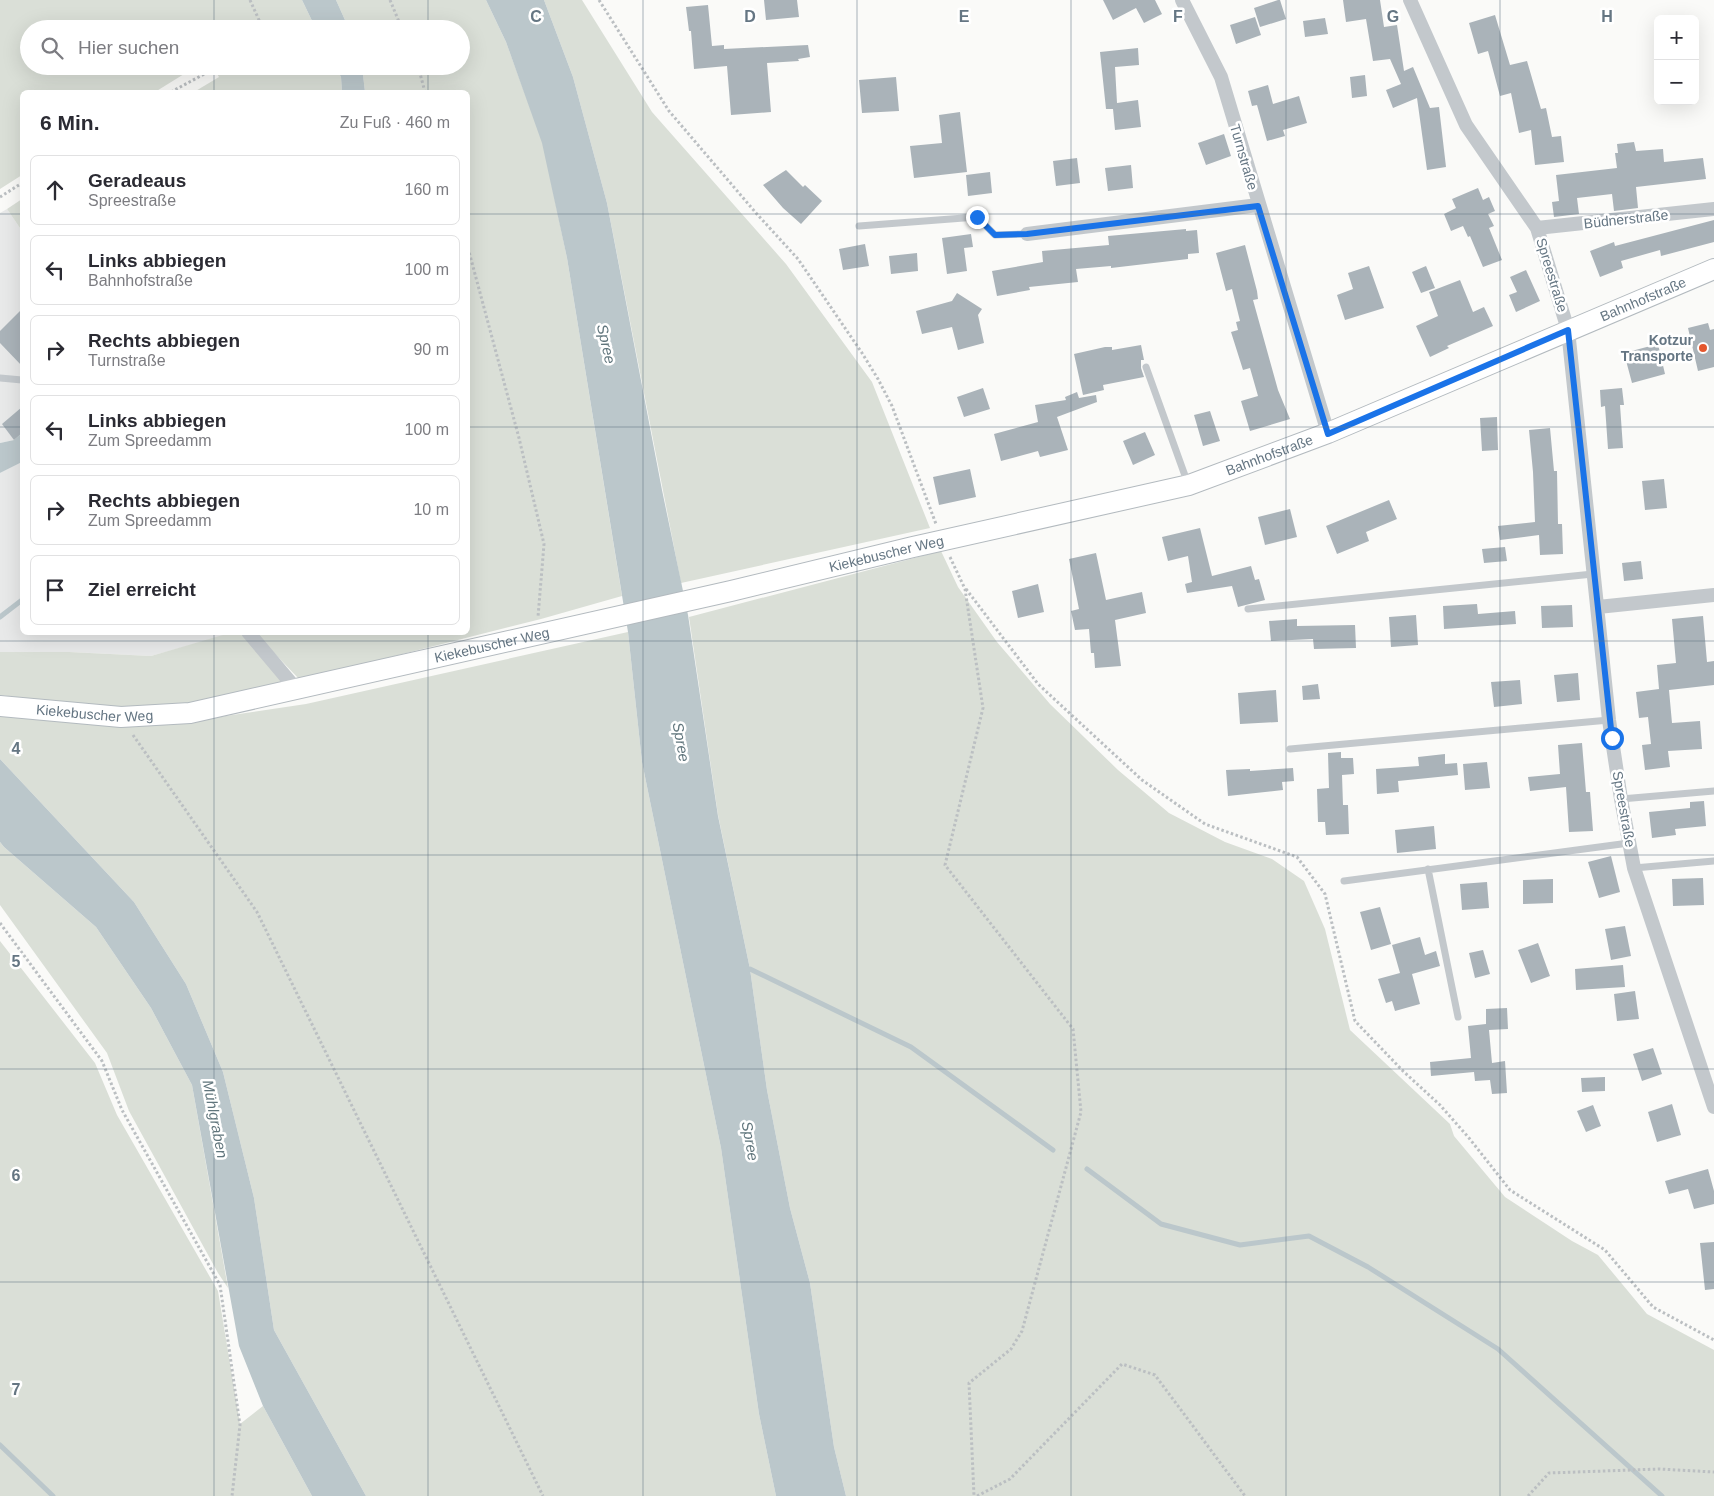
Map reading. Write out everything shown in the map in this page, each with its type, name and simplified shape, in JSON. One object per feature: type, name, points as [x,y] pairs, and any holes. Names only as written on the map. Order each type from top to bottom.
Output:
[{"type":"main road","name":"Bahnhofstraße","points":[[979,533],[1189,485],[1328,434],[1714,269]]},
{"type":"main road","name":"Kiekebuscher Weg","points":[[0,706],[120,717],[190,713],[732,591],[979,533]]},
{"type":"street","name":"Turnstraße","points":[[1182,0],[1221,77],[1258,206],[1328,434]]},
{"type":"street","name":"Spreestraße","points":[[1410,0],[1466,125],[1537,228],[1568,330],[1609,720],[1629,843],[1634,868],[1714,1107]]},
{"type":"street","points":[[1027,234],[1258,206]]},
{"type":"street","name":"Büdnerstraße","points":[[1537,228],[1714,209]]},
{"type":"street","points":[[1598,607],[1714,595]]},
{"type":"street","points":[[251,635],[296,689]]},
{"type":"lane","points":[[859,226],[977,217],[995,235],[1027,234]]},
{"type":"lane","points":[[1146,367],[1189,485]]},
{"type":"lane","points":[[0,378],[20,380]]},
{"type":"lane","points":[[1248,609],[1594,574]]},
{"type":"lane","points":[[1290,749],[1609,720]]},
{"type":"lane","points":[[1621,799],[1714,791]]},
{"type":"lane","points":[[1344,880],[1629,843]]},
{"type":"lane","points":[[1634,868],[1714,861]]},
{"type":"lane","points":[[1428,869],[1458,1017]]},
{"type":"path","points":[[250,0],[259,20]]},
{"type":"path","points":[[390,0],[398,20]]},
{"type":"path","points":[[599,0],[669,111],[798,260],[839,318],[874,373],[892,406],[942,541],[965,589],[1038,684],[1142,780],[1205,824],[1297,857],[1325,894],[1355,1022],[1403,1072],[1440,1105],[1510,1190],[1604,1250],[1653,1307],[1714,1340]]},
{"type":"path","points":[[175,90],[202,75]]},
{"type":"path","points":[[420,75],[424,90]]},
{"type":"path","points":[[0,197],[20,183]]},
{"type":"path","points":[[470,255],[519,438],[544,544],[537,635]]},
{"type":"path","points":[[965,589],[983,708],[945,865],[1073,1029],[1082,1112],[1022,1331],[1012,1349],[969,1383],[975,1496],[1010,1479],[1122,1364],[1155,1375],[1245,1496]]},
{"type":"path","points":[[120,717],[257,912],[543,1496]]},
{"type":"path","points":[[0,923],[102,1061],[122,1110],[220,1285],[240,1424],[232,1496]]},
{"type":"path","points":[[1528,1496],[1549,1473],[1659,1469],[1714,1472]]},
{"type":"shaded area","points":[[0,0],[302,0],[312,20],[20,20],[20,75],[182,75],[158,90],[20,90],[20,176],[0,189]]},
{"type":"shaded area","points":[[336,0],[486,0],[506,42],[543,143],[567,258],[622,596],[541,619],[300,680],[257,635],[470,635],[470,90],[365,90],[363,75],[470,75],[470,20],[345,20]]},
{"type":"shaded area","points":[[544,0],[582,0],[652,112],[786,264],[872,382],[930,528],[681,583],[607,203],[573,77]]},
{"type":"shaded area","points":[[218,75],[340,75],[342,90],[197,90],[219,77]]},
{"type":"shaded area","points":[[20,200],[20,228],[7,209]]},
{"type":"shaded area","points":[[7,209],[20,228],[20,435],[14,440],[0,443],[0,213]]},
{"type":"shaded area","points":[[20,463],[20,635],[226,635],[151,656],[69,652],[0,652],[0,473]]},
{"type":"shaded area","points":[[941,551],[958,587],[997,642],[1050,704],[1118,770],[1169,813],[1225,842],[1272,859],[1304,881],[1325,929],[1350,1030],[1450,1124],[1454,1136],[1505,1197],[1572,1241],[1598,1255],[1647,1314],[1714,1350],[1714,1496],[846,1496],[834,1447],[810,1283],[790,1208],[767,1090],[750,969],[718,815],[689,617]]},
{"type":"shaded area","points":[[628,632],[642,762],[721,1148],[759,1414],[776,1496],[366,1496],[274,1330],[254,1198],[223,1072],[186,984],[134,902],[0,759],[0,715],[212,718],[306,704]]},
{"type":"shaded area","points":[[223,635],[243,635],[285,684],[201,706],[139,712],[0,695],[0,652],[69,652],[151,656]]},
{"type":"shaded area","points":[[0,842],[96,927],[151,1008],[192,1085],[228,1288],[129,1111],[107,1053],[0,905]]},
{"type":"shaded area","points":[[0,941],[95,1063],[117,1115],[218,1291],[240,1424],[263,1406],[312,1496],[0,1496]]},
{"type":"water","points":[[302,0],[336,0],[345,20],[312,20]]},
{"type":"water","name":"Spree","points":[[486,0],[544,0],[573,77],[607,203],[688,615],[718,816],[750,969],[767,1090],[790,1208],[810,1283],[834,1447],[846,1496],[776,1496],[759,1414],[721,1148],[642,762],[628,632],[567,258],[542,143],[506,42]]},
{"type":"water","points":[[340,75],[363,75],[365,90],[342,90]]},
{"type":"water","points":[[20,435],[20,463],[0,473],[0,443],[14,440]]},
{"type":"water","name":"Mühlgraben","points":[[0,759],[134,902],[186,984],[223,1072],[254,1198],[274,1330],[366,1496],[312,1496],[263,1406],[239,1346],[192,1085],[151,1008],[96,927],[0,842]]},
{"type":"building","points":[[764,0],[797,0],[799,17],[766,20]]},
{"type":"building","points":[[1103,0],[1155,0],[1162,14],[1144,23],[1136,8],[1113,20]]},
{"type":"building","points":[[1280,0],[1286,19],[1260,27],[1254,8]]},
{"type":"building","points":[[1343,0],[1380,0],[1384,27],[1397,25],[1404,71],[1413,67],[1430,108],[1439,107],[1446,167],[1427,170],[1417,98],[1393,108],[1386,90],[1401,84],[1390,59],[1373,61],[1366,19],[1346,22]]},
{"type":"building","points":[[708,5],[712,46],[724,45],[724,49],[808,45],[810,57],[798,59],[799,61],[767,63],[771,112],[731,115],[727,66],[694,69],[691,31],[689,31],[686,7]]},
{"type":"building","points":[[1495,15],[1510,65],[1527,61],[1541,109],[1546,108],[1552,137],[1561,136],[1564,162],[1535,165],[1531,130],[1519,133],[1511,93],[1500,96],[1488,51],[1478,54],[1469,23]]},
{"type":"building","points":[[1255,17],[1261,35],[1236,44],[1230,25]]},
{"type":"building","points":[[1325,18],[1328,34],[1305,37],[1303,21]]},
{"type":"building","points":[[1138,48],[1139,65],[1115,67],[1117,103],[1138,100],[1141,127],[1115,130],[1113,109],[1106,109],[1100,52]]},
{"type":"building","points":[[1365,75],[1367,96],[1352,98],[1350,77]]},
{"type":"building","points":[[896,77],[899,111],[862,113],[859,80]]},
{"type":"building","points":[[1268,85],[1273,104],[1299,96],[1307,123],[1283,130],[1285,136],[1267,141],[1257,105],[1252,106],[1248,91]]},
{"type":"building","points":[[960,112],[967,172],[914,178],[910,146],[942,143],[939,115]]},
{"type":"building","points":[[1224,134],[1231,156],[1206,165],[1198,143]]},
{"type":"building","points":[[1634,142],[1636,151],[1663,149],[1664,162],[1703,158],[1706,179],[1636,187],[1638,208],[1614,211],[1612,194],[1577,198],[1579,214],[1554,217],[1552,202],[1559,201],[1556,175],[1617,168],[1615,153],[1618,153],[1617,144]]},
{"type":"building","points":[[1077,158],[1080,183],[1056,186],[1053,161]]},
{"type":"building","points":[[1131,165],[1133,188],[1108,191],[1105,168]]},
{"type":"building","points":[[786,170],[803,187],[805,185],[822,201],[801,224],[783,208],[763,185]]},
{"type":"building","points":[[990,172],[992,193],[968,196],[966,175]]},
{"type":"building","points":[[1478,188],[1483,200],[1489,197],[1495,211],[1488,214],[1494,226],[1489,228],[1502,260],[1483,267],[1470,236],[1468,237],[1463,226],[1451,231],[1444,214],[1456,208],[1452,199]]},
{"type":"building","points":[[1714,220],[1714,242],[1661,256],[1660,250],[1621,261],[1623,268],[1600,277],[1590,251],[1614,242],[1615,246]]},
{"type":"building","points":[[1186,229],[1186,231],[1197,230],[1199,253],[1188,254],[1188,259],[1111,268],[1111,266],[1076,269],[1078,282],[1029,287],[1030,290],[997,296],[992,271],[1043,262],[1042,251],[1109,245],[1108,236]]},
{"type":"building","points":[[971,234],[973,247],[964,248],[967,271],[947,274],[942,238]]},
{"type":"building","points":[[865,244],[869,266],[843,270],[839,249]]},
{"type":"building","points":[[1245,245],[1257,291],[1258,299],[1253,300],[1278,390],[1290,419],[1250,431],[1241,401],[1258,396],[1250,368],[1243,370],[1231,332],[1238,330],[1236,322],[1240,321],[1232,289],[1226,291],[1216,253]]},
{"type":"building","points":[[917,253],[918,271],[891,274],[889,256]]},
{"type":"building","points":[[1369,266],[1384,308],[1345,320],[1337,295],[1353,289],[1348,273]]},
{"type":"building","points":[[1426,266],[1435,288],[1421,293],[1412,272]]},
{"type":"building","points":[[1526,270],[1540,301],[1516,312],[1509,295],[1517,292],[1510,277]]},
{"type":"building","points":[[1460,280],[1473,312],[1484,307],[1493,326],[1447,346],[1449,348],[1430,357],[1416,326],[1438,316],[1429,292]]},
{"type":"building","points":[[957,293],[982,309],[978,315],[984,343],[958,350],[952,327],[922,334],[916,311],[952,301]]},
{"type":"building","points":[[20,311],[20,364],[0,343],[0,331]]},
{"type":"building","name":"Kotzur Transporte","points":[[1708,323],[1710,330],[1714,329],[1714,367],[1698,371],[1688,328]]},
{"type":"building","points":[[1658,344],[1665,374],[1632,383],[1624,353]]},
{"type":"building","points":[[1141,345],[1144,360],[1141,360],[1141,368],[1144,377],[1103,385],[1104,390],[1083,395],[1074,354],[1105,347],[1112,347],[1112,350]]},
{"type":"building","points":[[983,388],[990,409],[964,417],[957,397]]},
{"type":"building","points":[[1622,388],[1624,405],[1620,405],[1623,448],[1608,449],[1605,406],[1601,407],[1600,390]]},
{"type":"building","points":[[1077,392],[1079,398],[1096,395],[1097,402],[1057,417],[1068,450],[1040,457],[1038,451],[1001,461],[994,434],[1038,422],[1035,405],[1066,400],[1065,397]]},
{"type":"building","points":[[20,409],[20,435],[14,440],[2,424]]},
{"type":"building","points":[[1210,411],[1220,441],[1203,446],[1194,415]]},
{"type":"building","points":[[1497,417],[1498,450],[1482,451],[1480,418]]},
{"type":"building","points":[[1550,428],[1554,471],[1557,471],[1558,524],[1562,524],[1563,554],[1540,555],[1539,535],[1500,540],[1498,526],[1535,522],[1529,430]]},
{"type":"building","points":[[1145,432],[1155,455],[1133,465],[1123,441]]},
{"type":"building","points":[[970,469],[976,497],[939,505],[933,477]]},
{"type":"building","points":[[1664,479],[1667,508],[1645,510],[1642,481]]},
{"type":"building","points":[[1389,500],[1397,519],[1366,532],[1369,541],[1337,554],[1326,526]]},
{"type":"building","points":[[1290,509],[1297,537],[1265,545],[1258,517]]},
{"type":"building","points":[[1200,528],[1212,576],[1251,566],[1255,580],[1259,579],[1265,600],[1238,607],[1232,586],[1187,593],[1185,584],[1192,582],[1188,556],[1168,561],[1162,537]]},
{"type":"building","points":[[1505,547],[1507,561],[1484,563],[1482,549]]},
{"type":"building","points":[[1096,553],[1106,600],[1142,592],[1146,613],[1115,620],[1121,666],[1095,668],[1094,653],[1091,653],[1089,629],[1075,630],[1071,611],[1079,609],[1069,559]]},
{"type":"building","points":[[1641,561],[1643,579],[1624,581],[1622,563]]},
{"type":"building","points":[[1038,584],[1044,612],[1018,618],[1012,591]]},
{"type":"building","points":[[1477,604],[1478,614],[1515,611],[1516,624],[1444,629],[1443,606]]},
{"type":"building","points":[[1572,605],[1573,627],[1542,628],[1541,606]]},
{"type":"building","points":[[1416,615],[1418,645],[1391,647],[1389,617]]},
{"type":"building","points":[[1703,616],[1707,662],[1714,661],[1714,685],[1669,690],[1672,723],[1700,721],[1702,749],[1668,751],[1670,767],[1645,770],[1642,745],[1651,744],[1648,717],[1639,718],[1636,692],[1659,689],[1657,665],[1676,663],[1672,619]]},
{"type":"building","points":[[1297,619],[1297,626],[1355,625],[1356,648],[1314,649],[1313,639],[1271,641],[1269,621]]},
{"type":"building","points":[[1578,673],[1580,700],[1557,702],[1554,675]]},
{"type":"building","points":[[1520,680],[1522,704],[1494,707],[1491,682]]},
{"type":"building","points":[[1318,684],[1320,699],[1303,700],[1302,686]]},
{"type":"building","points":[[1276,690],[1278,722],[1240,724],[1238,693]]},
{"type":"building","points":[[1582,743],[1586,792],[1590,792],[1593,831],[1569,832],[1566,787],[1530,791],[1528,777],[1560,774],[1558,745]]},
{"type":"building","points":[[1341,752],[1341,758],[1353,758],[1354,774],[1342,775],[1343,805],[1348,805],[1349,834],[1326,835],[1325,822],[1318,822],[1317,789],[1329,788],[1328,753]]},
{"type":"building","points":[[1445,754],[1445,764],[1457,763],[1458,775],[1398,781],[1399,792],[1377,794],[1376,769],[1419,766],[1418,757]]},
{"type":"building","points":[[1487,762],[1490,788],[1465,790],[1463,764]]},
{"type":"building","points":[[1293,768],[1294,781],[1282,782],[1283,790],[1228,796],[1226,770],[1250,769],[1250,771]]},
{"type":"building","points":[[1704,801],[1706,826],[1675,829],[1676,835],[1652,838],[1649,812],[1690,808],[1690,802]]},
{"type":"building","points":[[1434,826],[1436,849],[1397,853],[1395,830]]},
{"type":"building","points":[[1611,856],[1620,892],[1599,898],[1588,862]]},
{"type":"building","points":[[1703,878],[1704,905],[1673,906],[1672,879]]},
{"type":"building","points":[[1553,879],[1553,903],[1523,904],[1523,880]]},
{"type":"building","points":[[1487,882],[1489,908],[1462,910],[1460,884]]},
{"type":"building","points":[[1380,907],[1391,944],[1371,950],[1360,912]]},
{"type":"building","points":[[1625,926],[1631,956],[1611,960],[1605,929]]},
{"type":"building","points":[[1420,937],[1425,955],[1436,951],[1440,966],[1412,974],[1420,1004],[1395,1011],[1392,1001],[1386,1003],[1378,979],[1400,973],[1392,945]]},
{"type":"building","points":[[1538,943],[1550,976],[1531,983],[1518,950]]},
{"type":"building","points":[[1483,950],[1490,974],[1475,978],[1469,953]]},
{"type":"building","points":[[1623,965],[1625,987],[1576,990],[1575,969]]},
{"type":"building","points":[[1635,991],[1639,1019],[1617,1021],[1614,994]]},
{"type":"building","points":[[1507,1008],[1508,1029],[1489,1030],[1492,1063],[1505,1061],[1507,1093],[1492,1094],[1490,1080],[1475,1081],[1474,1072],[1431,1076],[1430,1062],[1471,1058],[1468,1026],[1486,1024],[1486,1009]]},
{"type":"building","points":[[1653,1048],[1662,1074],[1642,1081],[1633,1054]]},
{"type":"building","points":[[1605,1077],[1605,1091],[1582,1092],[1581,1078]]},
{"type":"building","points":[[1672,1104],[1681,1135],[1657,1142],[1648,1112]]},
{"type":"building","points":[[1593,1105],[1601,1126],[1586,1132],[1577,1111]]},
{"type":"building","points":[[1708,1169],[1714,1191],[1714,1204],[1694,1209],[1688,1189],[1669,1194],[1665,1181]]},
{"type":"building","points":[[1714,1242],[1714,1289],[1705,1290],[1700,1243]]},
{"type":"waterway","points":[[0,617],[20,602]]},
{"type":"waterway","points":[[750,969],[911,1047],[1053,1150]]},
{"type":"waterway","points":[[1087,1169],[1161,1224],[1240,1245],[1309,1236],[1368,1267],[1498,1349],[1662,1496]]},
{"type":"waterway","points":[[0,1445],[53,1496]]},
{"type":"place","name":"Kotzur Transporte","points":[[1703,348]]},
{"type":"route","points":[[977,217],[995,235],[1027,234],[1258,206],[1328,434],[1568,330],[1612,738]]}]
